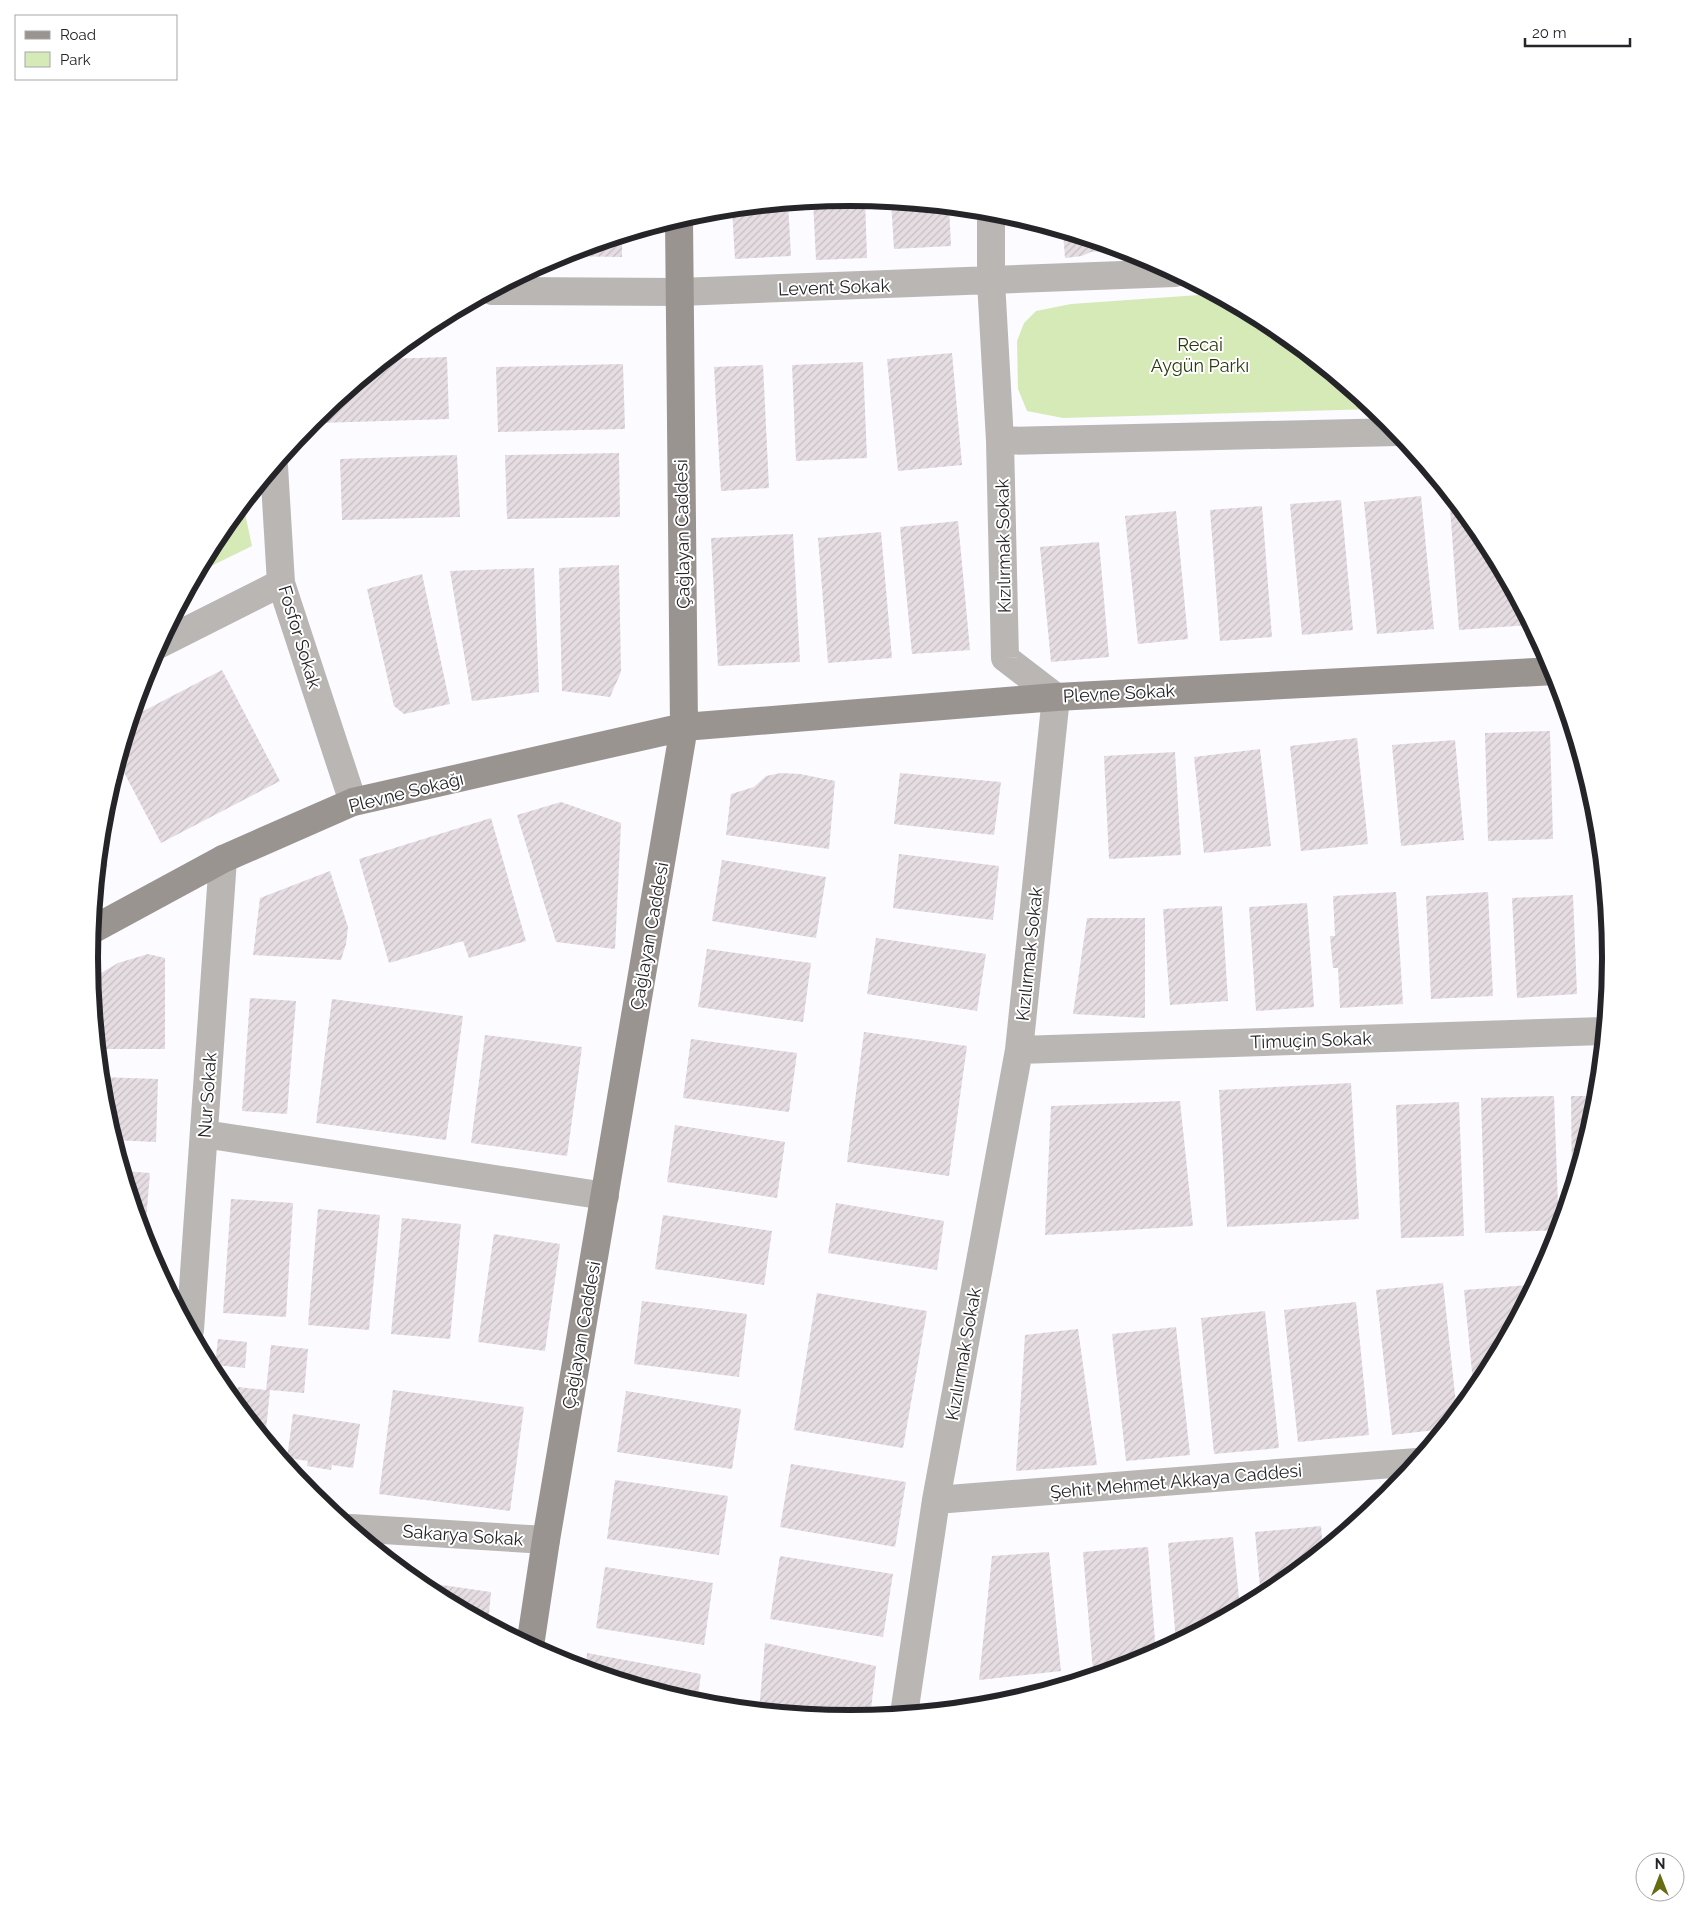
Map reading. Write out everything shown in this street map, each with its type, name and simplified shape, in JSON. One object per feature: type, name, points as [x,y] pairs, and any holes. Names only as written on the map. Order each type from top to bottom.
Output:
[{"type":"street","name":"Kızılırmak Sokak","points":[[905,1709],[936,1500],[1019,1050],[1056,697],[1005,658],[1000,441],[991,282],[991,219]]},
{"type":"street","name":"Çağlayan Caddesi","points":[[531,1640],[546,1540],[684,727],[679,226]]},
{"type":"street","name":"Levent Sokak","points":[[504,291],[679,292],[991,282],[1161,274]]},
{"type":"street","points":[[1000,441],[1388,432]]},
{"type":"street","name":"Fosfor Sokak","points":[[275,474],[282,583],[353,802]]},
{"type":"street","points":[[169,640],[282,583]]},
{"type":"street","name":"Plevne Sokak","points":[[684,727],[1056,697],[1545,671]]},
{"type":"street","name":"Plevne Sokağı","points":[[99,926],[223,859],[353,802],[684,727]]},
{"type":"street","name":"Nur Sokak","points":[[191,1321],[223,859]]},
{"type":"street","name":"Timuçin Sokak","points":[[1019,1050],[1599,1031]]},
{"type":"street","points":[[204,1134],[605,1196]]},
{"type":"street","name":"Şehit Mehmet Akkaya Caddesi","points":[[936,1500],[1409,1463]]},
{"type":"street","name":"Sakarya Sokak","points":[[360,1529],[546,1540]]},
{"type":"green space","name":"Recai Aygün Parkı","points":[[1203,295],[1268,333],[1308,362],[1364,409],[1063,418],[1027,411],[1018,389],[1017,341],[1024,323],[1036,311],[1071,304]]},
{"type":"green space","points":[[245,512],[252,546],[206,568]]},
{"type":"building","points":[[813,207],[865,207],[867,258],[816,260]]},
{"type":"building","points":[[891,208],[949,212],[951,246],[894,249]]},
{"type":"building","points":[[788,209],[791,256],[735,259],[732,215]]},
{"type":"building","points":[[1063,237],[1106,251],[1091,252],[1082,256],[1065,258]]},
{"type":"building","points":[[622,242],[622,257],[580,256]]},
{"type":"building","points":[[952,353],[962,465],[898,471],[887,359]]},
{"type":"building","points":[[447,357],[449,419],[321,423],[354,393],[397,359]]},
{"type":"building","points":[[863,362],[867,458],[796,461],[792,365]]},
{"type":"building","points":[[623,364],[625,429],[498,432],[496,367]]},
{"type":"building","points":[[763,365],[769,488],[721,491],[714,367]]},
{"type":"building","points":[[619,453],[620,517],[507,519],[505,455]]},
{"type":"building","points":[[457,455],[460,517],[342,520],[340,459]]},
{"type":"building","points":[[1421,496],[1434,629],[1377,634],[1364,502]]},
{"type":"building","points":[[1341,500],[1353,630],[1302,635],[1290,504]]},
{"type":"building","points":[[1450,504],[1476,540],[1502,582],[1525,625],[1459,630]]},
{"type":"building","points":[[1262,506],[1272,637],[1220,641],[1210,510]]},
{"type":"building","points":[[1176,511],[1188,639],[1138,644],[1125,516]]},
{"type":"building","points":[[958,521],[970,650],[912,654],[900,527]]},
{"type":"building","points":[[881,532],[892,658],[828,663],[818,538]]},
{"type":"building","points":[[793,534],[800,662],[718,666],[711,538]]},
{"type":"building","points":[[1099,542],[1109,657],[1051,662],[1040,547]]},
{"type":"building","points":[[619,565],[621,672],[610,697],[562,691],[559,568]]},
{"type":"building","points":[[534,568],[539,692],[472,701],[450,571]]},
{"type":"building","points":[[422,574],[450,704],[404,714],[394,706],[367,589]]},
{"type":"building","points":[[222,670],[280,781],[161,843],[122,769],[138,714]]},
{"type":"building","points":[[1550,731],[1553,839],[1488,841],[1485,733]]},
{"type":"building","points":[[1357,738],[1368,844],[1301,851],[1290,746]]},
{"type":"building","points":[[1455,740],[1464,840],[1401,846],[1392,745]]},
{"type":"building","points":[[1260,749],[1271,846],[1204,853],[1194,757]]},
{"type":"building","points":[[1175,752],[1181,855],[1109,859],[1104,756]]},
{"type":"building","points":[[781,773],[800,774],[835,781],[829,849],[726,835],[731,794],[754,787],[766,776]]},
{"type":"building","points":[[900,773],[1001,782],[994,835],[894,824]]},
{"type":"building","points":[[561,802],[621,823],[615,949],[556,942],[517,815]]},
{"type":"building","points":[[1587,807],[1592,838],[1590,838]]},
{"type":"building","points":[[491,818],[526,941],[469,958],[463,941],[389,963],[359,859]]},
{"type":"building","points":[[899,854],[999,866],[993,920],[893,908]]},
{"type":"building","points":[[104,859],[108,866],[103,868]]},
{"type":"building","points":[[722,860],[826,877],[816,938],[712,921]]},
{"type":"building","points":[[330,871],[348,927],[346,944],[341,960],[253,955],[260,898]]},
{"type":"building","points":[[1396,892],[1403,1004],[1340,1008],[1338,968],[1333,968],[1330,936],[1335,936],[1333,896]]},
{"type":"building","points":[[1488,892],[1493,996],[1431,999],[1426,896]]},
{"type":"building","points":[[1573,895],[1577,994],[1517,998],[1512,898]]},
{"type":"building","points":[[1307,903],[1314,1007],[1256,1011],[1249,907]]},
{"type":"building","points":[[1222,906],[1228,1001],[1170,1005],[1163,909]]},
{"type":"building","points":[[1087,918],[1145,918],[1145,1018],[1073,1014]]},
{"type":"building","points":[[876,938],[986,954],[977,1011],[867,994]]},
{"type":"building","points":[[707,949],[811,963],[803,1022],[698,1007]]},
{"type":"building","points":[[148,954],[165,958],[165,1049],[103,1049],[99,1008],[98,975],[118,963]]},
{"type":"building","points":[[250,998],[296,1001],[287,1114],[242,1111]]},
{"type":"building","points":[[332,999],[463,1016],[446,1140],[316,1123]]},
{"type":"building","points":[[864,1032],[967,1046],[949,1176],[847,1162]]},
{"type":"building","points":[[485,1035],[582,1047],[567,1156],[471,1143]]},
{"type":"building","points":[[691,1039],[797,1053],[789,1112],[683,1098]]},
{"type":"building","points":[[107,1077],[158,1079],[156,1142],[120,1140]]},
{"type":"building","points":[[1351,1083],[1359,1219],[1227,1227],[1219,1090]]},
{"type":"building","points":[[1554,1096],[1558,1212],[1551,1230],[1485,1233],[1481,1098]]},
{"type":"building","points":[[1571,1096],[1590,1096],[1577,1153],[1572,1170]]},
{"type":"building","points":[[1180,1101],[1193,1226],[1045,1235],[1051,1106]]},
{"type":"building","points":[[1459,1102],[1464,1236],[1401,1238],[1396,1105]]},
{"type":"building","points":[[675,1125],[785,1142],[777,1198],[667,1182]]},
{"type":"building","points":[[128,1171],[150,1173],[146,1220],[137,1200]]},
{"type":"building","points":[[231,1199],[293,1203],[286,1317],[223,1313]]},
{"type":"building","points":[[836,1203],[944,1221],[937,1270],[828,1253]]},
{"type":"building","points":[[318,1209],[380,1215],[369,1330],[308,1325]]},
{"type":"building","points":[[663,1215],[772,1231],[764,1285],[655,1269]]},
{"type":"building","points":[[402,1218],[461,1224],[450,1339],[391,1334]]},
{"type":"building","points":[[494,1234],[560,1244],[545,1351],[478,1342]]},
{"type":"building","points":[[1443,1283],[1456,1404],[1437,1430],[1392,1435],[1376,1290]]},
{"type":"building","points":[[1528,1285],[1502,1335],[1473,1381],[1464,1290]]},
{"type":"building","points":[[817,1293],[927,1311],[903,1448],[794,1430]]},
{"type":"building","points":[[642,1301],[747,1314],[739,1377],[634,1364]]},
{"type":"building","points":[[1356,1302],[1369,1435],[1298,1442],[1284,1310]]},
{"type":"building","points":[[1265,1311],[1279,1448],[1214,1454],[1201,1318]]},
{"type":"building","points":[[1176,1327],[1190,1455],[1126,1461],[1112,1334]]},
{"type":"building","points":[[1078,1329],[1097,1465],[1016,1471],[1025,1335]]},
{"type":"building","points":[[218,1339],[247,1342],[245,1368],[217,1365],[215,1363]]},
{"type":"building","points":[[271,1345],[308,1349],[304,1393],[270,1390],[266,1433],[234,1391],[237,1391],[238,1387],[266,1390]]},
{"type":"building","points":[[393,1390],[524,1407],[510,1511],[379,1494]]},
{"type":"building","points":[[626,1391],[741,1409],[732,1469],[617,1452]]},
{"type":"building","points":[[293,1414],[360,1424],[353,1468],[332,1465],[331,1470],[307,1466],[308,1461],[287,1458]]},
{"type":"building","points":[[791,1464],[906,1482],[895,1547],[780,1527]]},
{"type":"building","points":[[615,1480],[728,1496],[719,1555],[607,1539]]},
{"type":"building","points":[[1321,1526],[1322,1543],[1260,1589],[1255,1532]]},
{"type":"building","points":[[1233,1537],[1239,1602],[1175,1637],[1168,1543]]},
{"type":"building","points":[[1148,1547],[1155,1646],[1093,1671],[1083,1552]]},
{"type":"building","points":[[1049,1552],[1061,1671],[979,1680],[992,1556]]},
{"type":"building","points":[[780,1556],[893,1574],[883,1637],[770,1619]]},
{"type":"building","points":[[605,1567],[713,1583],[704,1645],[596,1628]]},
{"type":"building","points":[[431,1583],[491,1592],[489,1618]]},
{"type":"building","points":[[765,1643],[876,1666],[871,1710],[850,1711],[759,1706]]},
{"type":"building","points":[[587,1653],[701,1674],[698,1696],[655,1685],[586,1663]]}]
